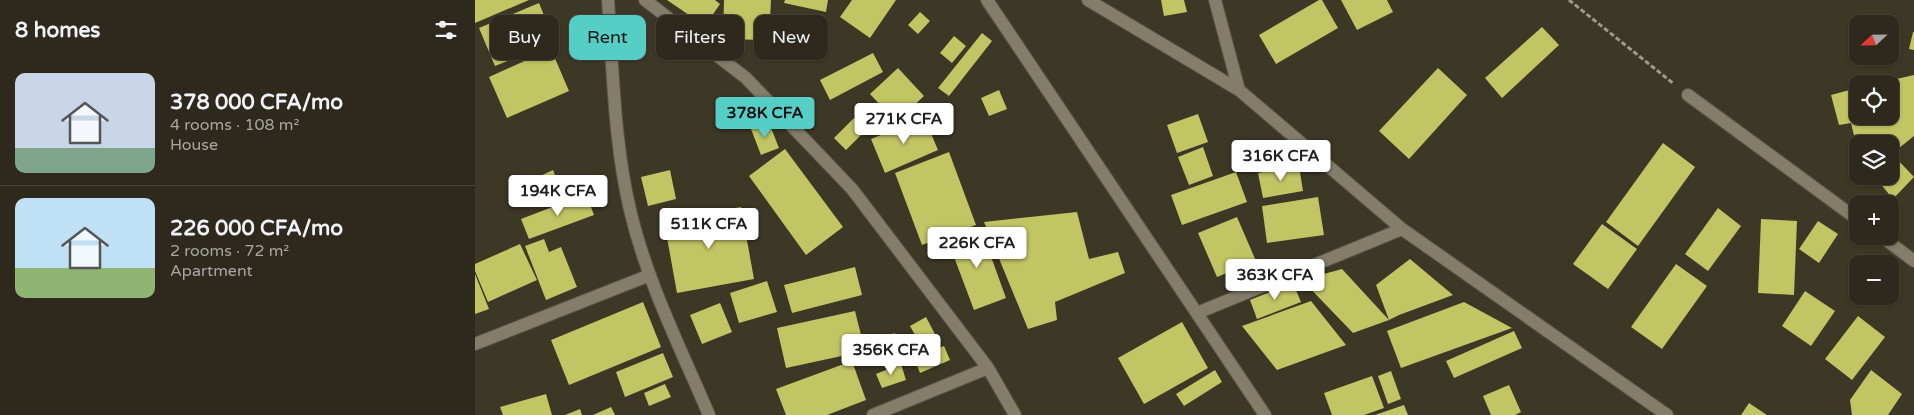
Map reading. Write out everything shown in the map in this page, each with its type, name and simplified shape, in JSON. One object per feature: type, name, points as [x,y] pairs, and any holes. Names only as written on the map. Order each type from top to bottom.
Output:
[{"type":"street","points":[[608,0],[617,124],[623,174],[631,215],[650,275],[709,415]]},
{"type":"street","points":[[645,0],[746,78],[852,189],[988,368],[1015,415]]},
{"type":"street","points":[[987,0],[1265,415]]},
{"type":"street","points":[[1088,0],[1239,90],[1403,229],[1667,415]]},
{"type":"street","points":[[1215,0],[1239,90]]},
{"type":"street","points":[[1687,95],[1849,213]]},
{"type":"street","points":[[1197,313],[1403,229]]},
{"type":"street","points":[[1893,245],[1914,261]]},
{"type":"street","points":[[475,344],[650,275]]},
{"type":"street","points":[[873,415],[988,368]]},
{"type":"path","points":[[1569,0],[1687,95]]},
{"type":"building","points":[[475,0],[529,0],[490,15],[475,23]]},
{"type":"building","points":[[667,0],[715,0],[720,4],[712,15],[689,15]]},
{"type":"building","points":[[724,0],[771,0],[770,15],[754,15],[754,40],[744,39],[744,15],[724,15]]},
{"type":"building","points":[[785,0],[828,0],[826,12],[784,3]]},
{"type":"building","points":[[852,0],[896,0],[870,38],[840,17]]},
{"type":"building","points":[[1161,0],[1184,0],[1187,12],[1164,16]]},
{"type":"building","points":[[1322,0],[1338,28],[1276,64],[1259,35]]},
{"type":"building","points":[[1341,0],[1387,0],[1393,12],[1357,30]]},
{"type":"building","points":[[539,3],[544,15],[510,15]]},
{"type":"building","points":[[920,12],[930,21],[918,34],[908,25]]},
{"type":"building","points":[[490,23],[490,54],[479,28]]},
{"type":"building","points":[[1542,27],[1559,45],[1502,98],[1485,78]]},
{"type":"building","points":[[1914,32],[1914,50],[1909,49]]},
{"type":"building","points":[[982,33],[992,41],[949,96],[938,88]]},
{"type":"building","points":[[954,36],[966,46],[952,63],[940,53]]},
{"type":"building","points":[[873,53],[883,72],[830,100],[820,80]]},
{"type":"building","points":[[492,60],[510,60],[495,66]]},
{"type":"building","points":[[527,60],[556,60],[569,91],[507,118],[489,77]]},
{"type":"building","points":[[898,68],[924,96],[896,122],[870,94]]},
{"type":"building","points":[[1438,68],[1467,95],[1409,159],[1379,131]]},
{"type":"building","points":[[1914,75],[1914,136],[1899,148],[1899,135],[1854,135],[1851,125],[1899,125],[1899,78]]},
{"type":"building","points":[[999,90],[1007,109],[989,116],[981,98]]},
{"type":"building","points":[[1849,90],[1849,123],[1839,125],[1831,95]]},
{"type":"building","points":[[1198,114],[1208,142],[1177,153],[1167,125]]},
{"type":"building","points":[[924,117],[938,150],[885,173],[871,139]]},
{"type":"building","points":[[854,118],[866,130],[846,150],[834,138]]},
{"type":"building","points":[[769,123],[779,148],[761,155],[751,129]]},
{"type":"building","points":[[1663,143],[1695,167],[1638,246],[1606,222]]},
{"type":"building","points":[[1203,147],[1213,176],[1189,185],[1178,157]]},
{"type":"building","points":[[785,149],[843,227],[806,255],[749,176]]},
{"type":"building","points":[[949,152],[976,225],[922,245],[895,173]]},
{"type":"building","points":[[1899,161],[1914,177],[1897,195],[1890,195],[1881,185],[1899,185]]},
{"type":"building","points":[[1299,166],[1303,191],[1263,198],[1258,173]]},
{"type":"building","points":[[553,170],[563,196],[550,202],[540,176]]},
{"type":"building","points":[[670,170],[676,199],[648,206],[641,177]]},
{"type":"building","points":[[1236,172],[1247,202],[1182,225],[1171,195]]},
{"type":"building","points":[[586,194],[594,215],[529,239],[521,219]]},
{"type":"building","points":[[1318,197],[1324,235],[1267,243],[1262,206]]},
{"type":"building","points":[[741,207],[754,279],[677,293],[664,221]]},
{"type":"building","points":[[1718,208],[1741,226],[1708,271],[1685,254]]},
{"type":"building","points":[[1077,212],[1089,259],[1118,252],[1125,273],[1055,302],[1057,320],[1028,329],[984,222]]},
{"type":"building","points":[[1237,217],[1256,261],[1217,277],[1198,233]]},
{"type":"building","points":[[1761,219],[1797,221],[1794,295],[1758,293]]},
{"type":"building","points":[[1818,221],[1838,234],[1819,263],[1799,249]]},
{"type":"building","points":[[1602,224],[1637,249],[1608,289],[1573,264]]},
{"type":"building","points":[[981,229],[1006,298],[974,310],[948,241]]},
{"type":"building","points":[[544,239],[549,252],[561,247],[577,287],[546,300],[525,246]]},
{"type":"building","points":[[520,244],[537,280],[488,302],[475,271],[475,264]]},
{"type":"building","points":[[1410,259],[1453,295],[1399,315],[1389,320],[1376,285]]},
{"type":"building","points":[[1676,264],[1707,286],[1662,349],[1631,327]]},
{"type":"building","points":[[855,267],[862,295],[792,313],[784,285]]},
{"type":"building","points":[[1342,269],[1389,320],[1353,333],[1302,280]]},
{"type":"building","points":[[475,274],[489,309],[475,314]]},
{"type":"building","points":[[767,281],[777,312],[739,323],[730,293]]},
{"type":"building","points":[[1293,283],[1301,302],[1257,319],[1250,300]]},
{"type":"building","points":[[1805,291],[1835,311],[1811,346],[1782,326]]},
{"type":"building","points":[[1311,301],[1346,345],[1277,370],[1242,326]]},
{"type":"building","points":[[643,302],[661,347],[569,385],[551,340]]},
{"type":"building","points":[[1464,302],[1512,328],[1401,368],[1387,331]]},
{"type":"building","points":[[720,303],[732,332],[702,344],[690,315]]},
{"type":"building","points":[[855,311],[865,351],[786,368],[777,328]]},
{"type":"building","points":[[1858,316],[1885,337],[1852,380],[1825,359]]},
{"type":"building","points":[[926,317],[937,338],[922,347],[910,326]]},
{"type":"building","points":[[1182,322],[1208,368],[1144,404],[1118,358]]},
{"type":"building","points":[[1514,331],[1522,348],[1454,378],[1446,361]]},
{"type":"building","points":[[895,333],[900,347],[878,354],[873,340]]},
{"type":"building","points":[[944,346],[950,360],[920,373],[914,358]]},
{"type":"building","points":[[663,353],[673,377],[625,397],[616,372]]},
{"type":"building","points":[[852,361],[866,400],[827,415],[786,415],[776,389]]},
{"type":"building","points":[[901,364],[906,380],[882,388],[876,374]]},
{"type":"building","points":[[1215,370],[1222,382],[1184,406],[1176,394]]},
{"type":"building","points":[[1871,370],[1902,394],[1888,415],[1852,415],[1850,400]]},
{"type":"building","points":[[1391,371],[1401,399],[1388,404],[1378,376]]},
{"type":"building","points":[[1372,376],[1384,408],[1364,415],[1332,415],[1324,393]]},
{"type":"building","points":[[665,384],[671,397],[649,406],[644,393]]},
{"type":"building","points":[[1509,385],[1521,412],[1515,415],[1491,415],[1483,396]]},
{"type":"building","points":[[546,394],[552,415],[503,415],[500,407]]},
{"type":"building","points":[[1749,403],[1767,415],[1741,415]]},
{"type":"building","points":[[1404,405],[1408,415],[1375,415]]},
{"type":"building","points":[[611,407],[615,415],[593,415]]},
{"type":"building","points":[[580,409],[582,415],[565,415]]}]
